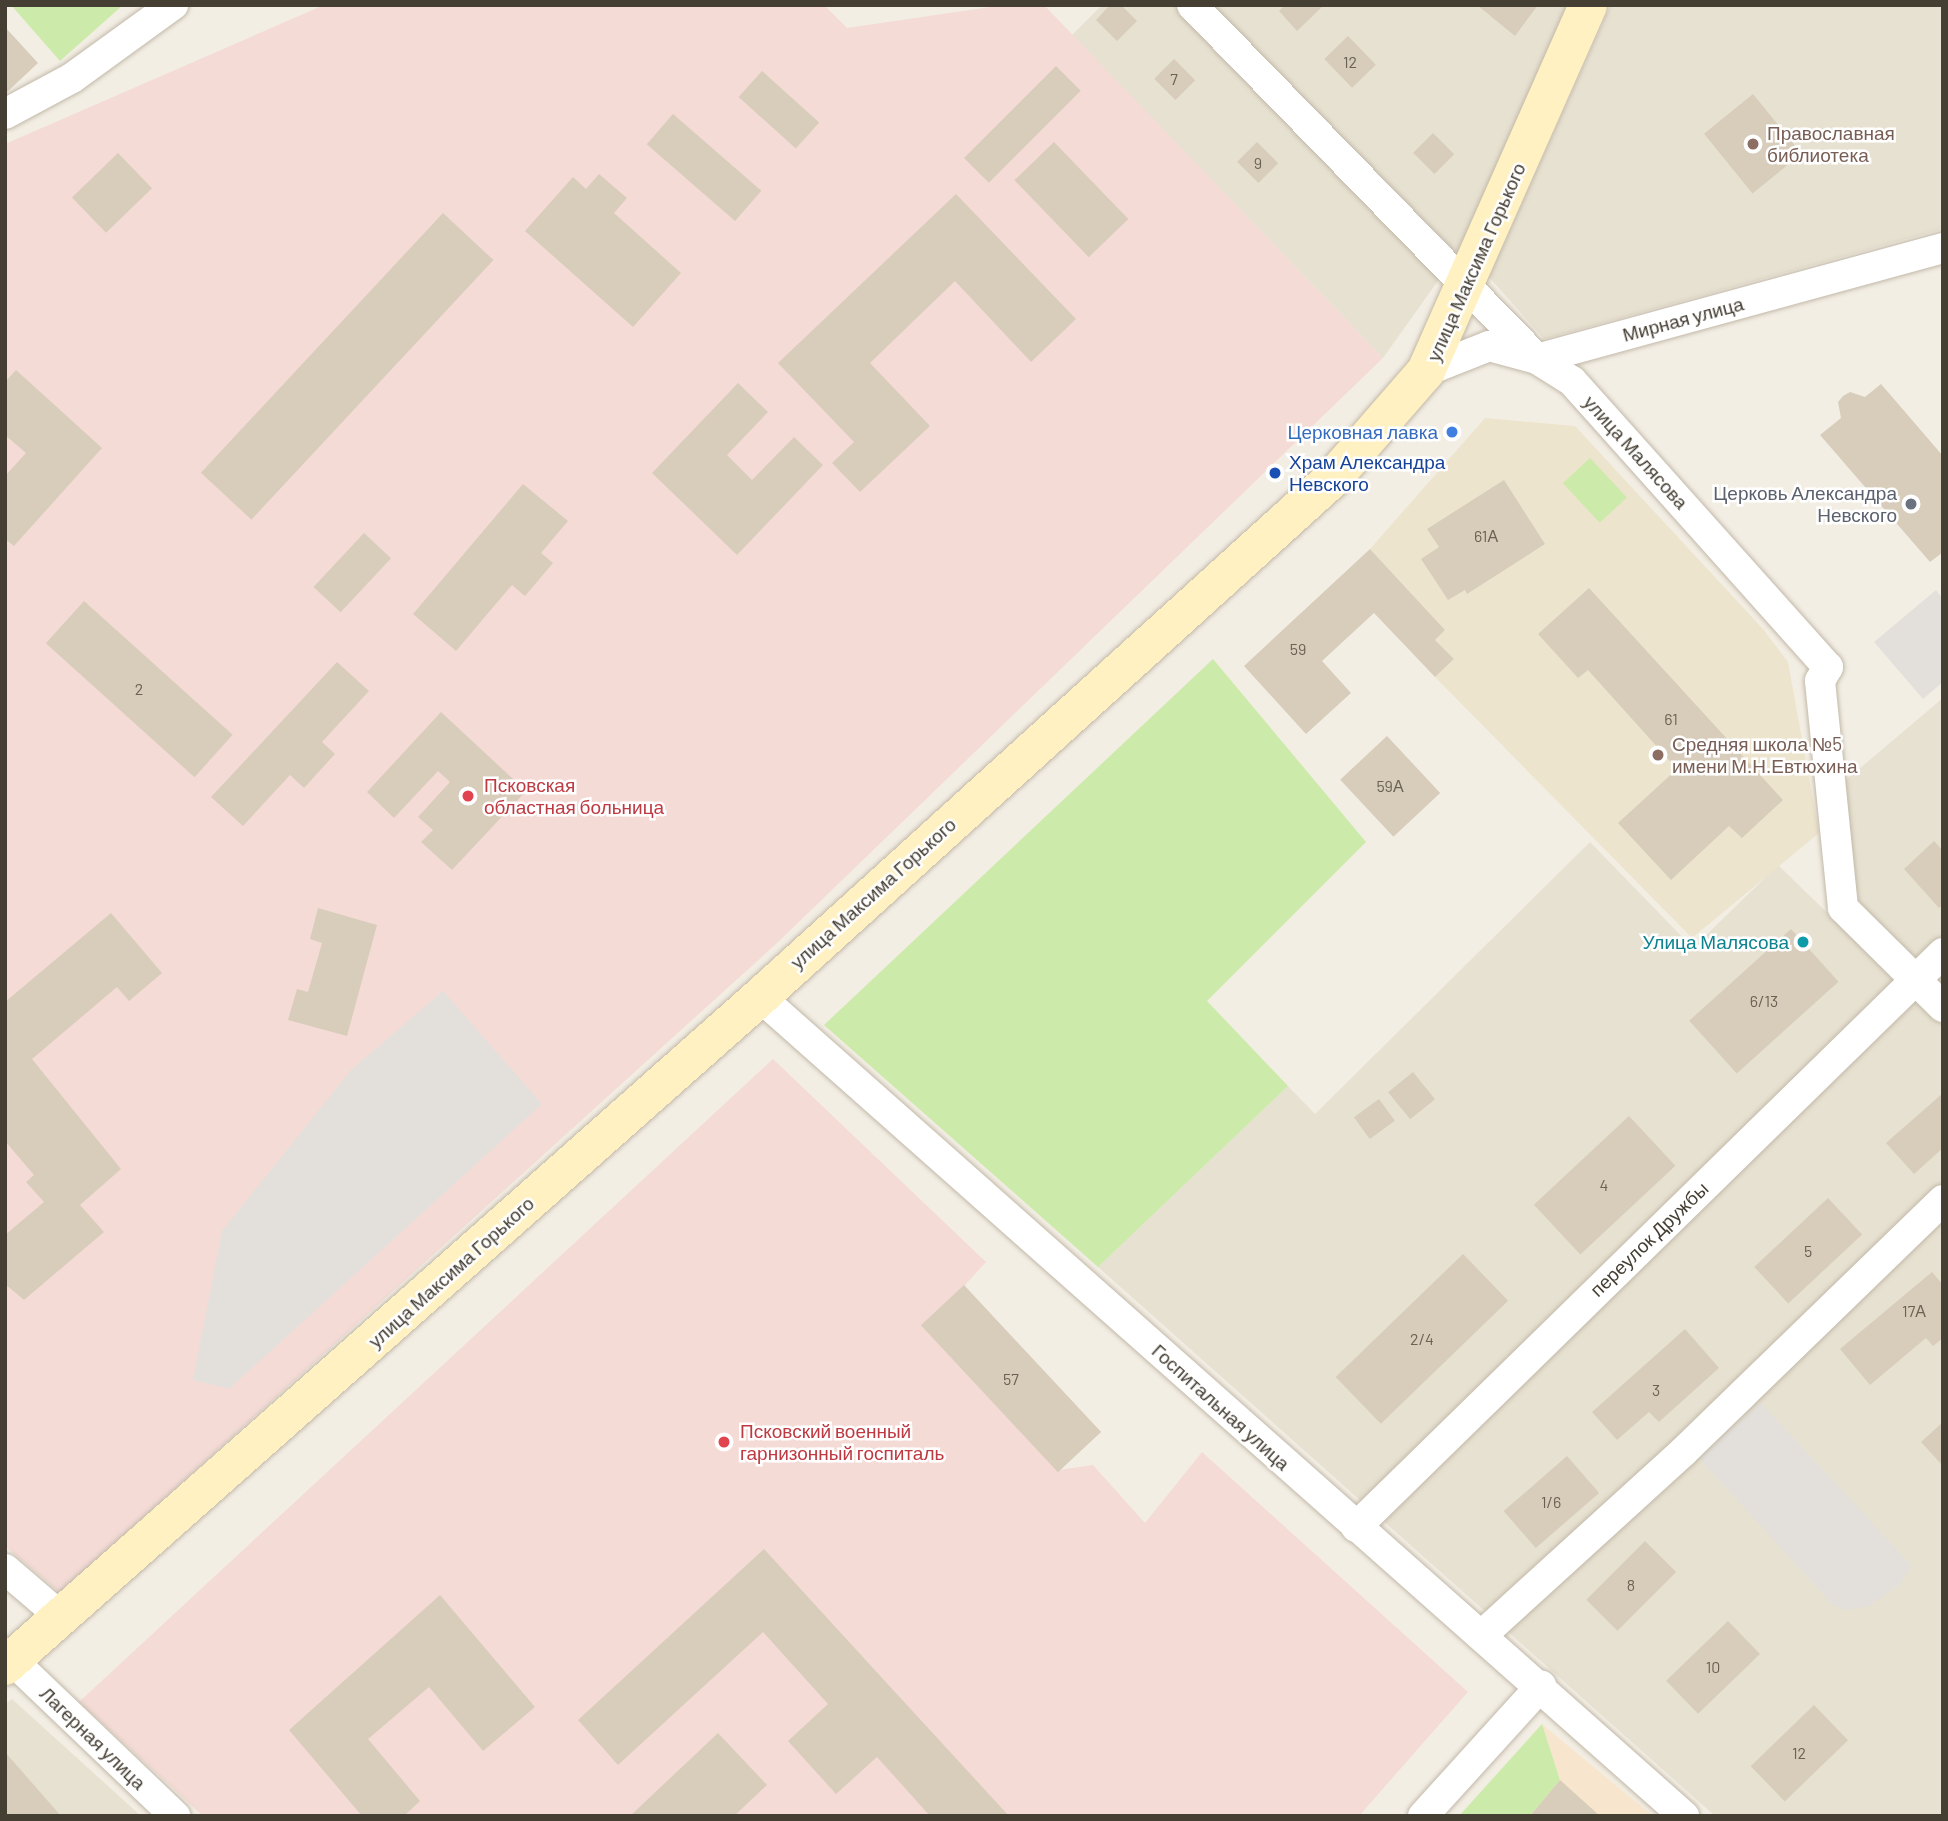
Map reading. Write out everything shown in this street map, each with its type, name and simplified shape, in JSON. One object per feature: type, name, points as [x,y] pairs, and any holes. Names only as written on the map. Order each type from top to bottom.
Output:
[{"type":"main road","name":"улица Максима Горького","points":[[9,1663],[760,996],[1334,477],[1426,371],[1467,286],[1588,5]]},
{"type":"street","points":[[5,114],[72,78],[173,5]]},
{"type":"street","name":"улица Малясова","points":[[1192,5],[1537,359],[1572,382],[1828,667],[1820,681],[1843,908],[1943,1007]]},
{"type":"street","name":"Мирная улица","points":[[1537,359],[1943,248]]},
{"type":"street","points":[[1426,371],[1489,346],[1537,359]]},
{"type":"street","name":"переулок Дружбы","points":[[1356,1527],[1943,953]]},
{"type":"street","name":"Госпитальная улица","points":[[760,996],[1356,1527],[1541,1686],[1684,1816]]},
{"type":"street","points":[[1482,1635],[1683,1452],[1943,1200]]},
{"type":"street","points":[[5,1569],[61,1617]]},
{"type":"street","name":"Лагерная улица","points":[[9,1663],[175,1816]]},
{"type":"street","points":[[1423,1816],[1541,1686]]},
{"type":"shaded area","name":"Псковская областная больница","points":[[324,5],[824,5],[847,28],[1004,5],[1044,5],[1383,358],[776,944],[60,1593],[5,1546],[5,144]]},
{"type":"shaded area","points":[[1102,5],[1569,5],[1470,236],[1383,358],[1072,35]]},
{"type":"shaded area","points":[[1611,5],[1943,5],[1943,229],[1544,339],[1489,277]]},
{"type":"shaded area","name":"Средняя школа №5 имени М.Н.Евтюхина","points":[[1485,418],[1575,426],[1763,629],[1788,662],[1819,833],[1692,938],[1435,677],[1454,659],[1435,640],[1445,630],[1370,549]]},
{"type":"shaded area","points":[[1936,590],[1943,599],[1943,682],[1923,699],[1874,642]]},
{"type":"shaded area","points":[[1943,698],[1943,1000],[1860,912],[1840,785]]},
{"type":"shaded area","points":[[1590,842],[1693,948],[1778,865],[1943,1025],[1943,1816],[1715,1816],[1098,1267],[1288,1086],[1315,1114]]},
{"type":"shaded area","points":[[443,991],[542,1104],[229,1389],[193,1380],[222,1231],[351,1070]]},
{"type":"shaded area","name":"Псковский военный гарнизонный госпиталь","points":[[773,1059],[986,1262],[964,1286],[1101,1432],[1058,1470],[1093,1465],[1145,1523],[1202,1452],[1468,1692],[1359,1816],[203,1816],[79,1702]]},
{"type":"shaded area","points":[[1761,1403],[1911,1565],[1901,1583],[1870,1606],[1846,1610],[1833,1605],[1699,1458]]},
{"type":"shaded area","points":[[12,1699],[141,1816],[5,1816],[5,1704]]},
{"type":"shaded area","points":[[1542,1724],[1653,1816],[1530,1816],[1560,1780]]},
{"type":"green space","points":[[11,5],[123,5],[60,61]]},
{"type":"green space","points":[[1590,458],[1627,497],[1600,523],[1563,483]]},
{"type":"green space","points":[[1213,659],[1366,842],[1207,1001],[1288,1086],[1098,1267],[824,1025]]},
{"type":"green space","points":[[1542,1724],[1560,1780],[1530,1816],[1459,1816]]},
{"type":"building","points":[[1110,5],[1121,5],[1137,21],[1117,41],[1096,20]]},
{"type":"building","points":[[1285,5],[1324,5],[1297,31],[1279,11]]},
{"type":"building","points":[[1477,5],[1538,5],[1515,36]]},
{"type":"building","points":[[5,27],[38,63],[5,94]]},
{"type":"building","points":[[1348,36],[1376,65],[1352,88],[1324,59]]},
{"type":"building","points":[[1174,59],[1195,80],[1175,100],[1154,79]]},
{"type":"building","points":[[1056,66],[1081,91],[989,183],[964,158]]},
{"type":"building","points":[[762,71],[819,123],[796,149],[739,97]]},
{"type":"building","name":"Православная библиотека","points":[[1753,94],[1801,154],[1752,193],[1704,134]]},
{"type":"building","points":[[673,114],[761,191],[735,221],[647,144]]},
{"type":"building","points":[[1433,133],[1454,154],[1434,174],[1413,153]]},
{"type":"building","points":[[1054,142],[1128,219],[1089,257],[1014,180]]},
{"type":"building","points":[[1257,142],[1278,163],[1258,183],[1237,162]]},
{"type":"building","points":[[118,153],[152,188],[106,233],[72,197]]},
{"type":"building","points":[[599,174],[627,198],[614,213],[681,273],[633,327],[525,231],[573,177],[586,189]]},
{"type":"building","points":[[956,194],[1076,319],[1031,362],[955,281],[870,363],[930,426],[860,492],[832,463],[854,442],[778,363]]},
{"type":"building","points":[[443,213],[493,260],[251,520],[201,473]]},
{"type":"building","points":[[16,370],[102,448],[14,546],[5,539],[5,476],[26,453],[5,435],[5,382]]},
{"type":"building","points":[[738,383],[768,412],[727,455],[752,480],[794,437],[823,465],[737,555],[652,473]]},
{"type":"building","name":"Церковь Александра Невского","points":[[1881,384],[1943,456],[1943,552],[1930,562],[1820,435],[1841,418],[1838,402],[1843,396],[1850,392],[1865,397]]},
{"type":"building","points":[[1504,480],[1545,544],[1467,594],[1465,590],[1448,600],[1421,559],[1439,547],[1427,529]]},
{"type":"building","points":[[523,484],[568,521],[541,553],[553,563],[525,596],[512,585],[456,651],[413,614]]},
{"type":"building","points":[[364,533],[391,558],[341,612],[314,587]]},
{"type":"building","points":[[1370,549],[1445,630],[1435,640],[1454,659],[1435,677],[1374,613],[1322,661],[1351,693],[1306,734],[1244,666]]},
{"type":"building","points":[[1589,588],[1783,800],[1742,838],[1729,826],[1671,880],[1618,823],[1677,769],[1588,670],[1578,678],[1538,634]]},
{"type":"building","points":[[84,601],[233,735],[194,777],[46,643]]},
{"type":"building","points":[[337,662],[369,691],[322,742],[335,754],[304,788],[290,775],[243,826],[211,797]]},
{"type":"building","points":[[441,712],[526,791],[452,870],[421,842],[433,830],[418,817],[450,782],[438,771],[394,818],[367,792]]},
{"type":"building","points":[[1387,736],[1440,793],[1393,837],[1340,780]]},
{"type":"building","points":[[1934,841],[1943,851],[1943,905],[1939,908],[1904,869]]},
{"type":"building","points":[[318,908],[377,925],[347,1036],[288,1020],[297,989],[308,992],[322,943],[310,939]]},
{"type":"building","points":[[111,913],[162,973],[129,1001],[117,987],[32,1059],[121,1169],[80,1205],[104,1232],[24,1300],[5,1284],[5,1235],[44,1202],[26,1182],[34,1175],[5,1141],[5,1002]]},
{"type":"building","points":[[1791,929],[1839,982],[1737,1073],[1689,1021]]},
{"type":"building","points":[[1413,1072],[1435,1099],[1410,1119],[1388,1092]]},
{"type":"building","points":[[1943,1093],[1943,1148],[1914,1174],[1886,1143]]},
{"type":"building","points":[[1379,1099],[1395,1121],[1370,1139],[1354,1117]]},
{"type":"building","points":[[1629,1116],[1675,1166],[1580,1254],[1534,1205]]},
{"type":"building","points":[[1828,1198],[1862,1235],[1788,1303],[1754,1267]]},
{"type":"building","points":[[1463,1254],[1508,1301],[1381,1424],[1336,1377]]},
{"type":"building","points":[[1932,1272],[1943,1285],[1943,1338],[1933,1346],[1926,1338],[1870,1385],[1840,1349]]},
{"type":"building","points":[[964,1285],[1101,1432],[1058,1472],[921,1325]]},
{"type":"building","points":[[1685,1329],[1719,1368],[1659,1422],[1649,1412],[1617,1440],[1592,1412]]},
{"type":"building","points":[[1943,1422],[1943,1466],[1921,1442]]},
{"type":"building","points":[[1567,1456],[1599,1493],[1536,1548],[1504,1511]]},
{"type":"building","points":[[1645,1541],[1676,1572],[1617,1631],[1586,1600]]},
{"type":"building","points":[[764,1549],[1009,1816],[930,1816],[877,1757],[836,1794],[788,1741],[828,1704],[763,1632],[618,1765],[578,1720]]},
{"type":"building","points":[[440,1595],[535,1707],[483,1751],[429,1687],[368,1739],[420,1801],[404,1816],[362,1816],[289,1730]]},
{"type":"building","points":[[1728,1621],[1760,1654],[1698,1714],[1666,1681]]},
{"type":"building","points":[[1814,1705],[1848,1740],[1785,1801],[1751,1766]]},
{"type":"building","points":[[718,1733],[767,1785],[734,1816],[630,1816]]},
{"type":"building","points":[[5,1752],[61,1816],[5,1816]]},
{"type":"building","points":[[1560,1780],[1600,1816],[1530,1816]]},
{"type":"place","name":"Православная библиотека","points":[[1753,144]]},
{"type":"place","name":"Церковная лавка","points":[[1452,432]]},
{"type":"place","name":"Храм Александра Невского","points":[[1275,473]]},
{"type":"place","name":"Церковь Александра Невского","points":[[1911,504]]},
{"type":"place","name":"Средняя школа №5 имени М.Н.Евтюхина","points":[[1658,755]]},
{"type":"place","name":"Псковская областная больница","points":[[468,796]]},
{"type":"place","name":"Улица Малясова","points":[[1803,942]]},
{"type":"place","name":"Псковский военный гарнизонный госпиталь","points":[[724,1442]]}]
